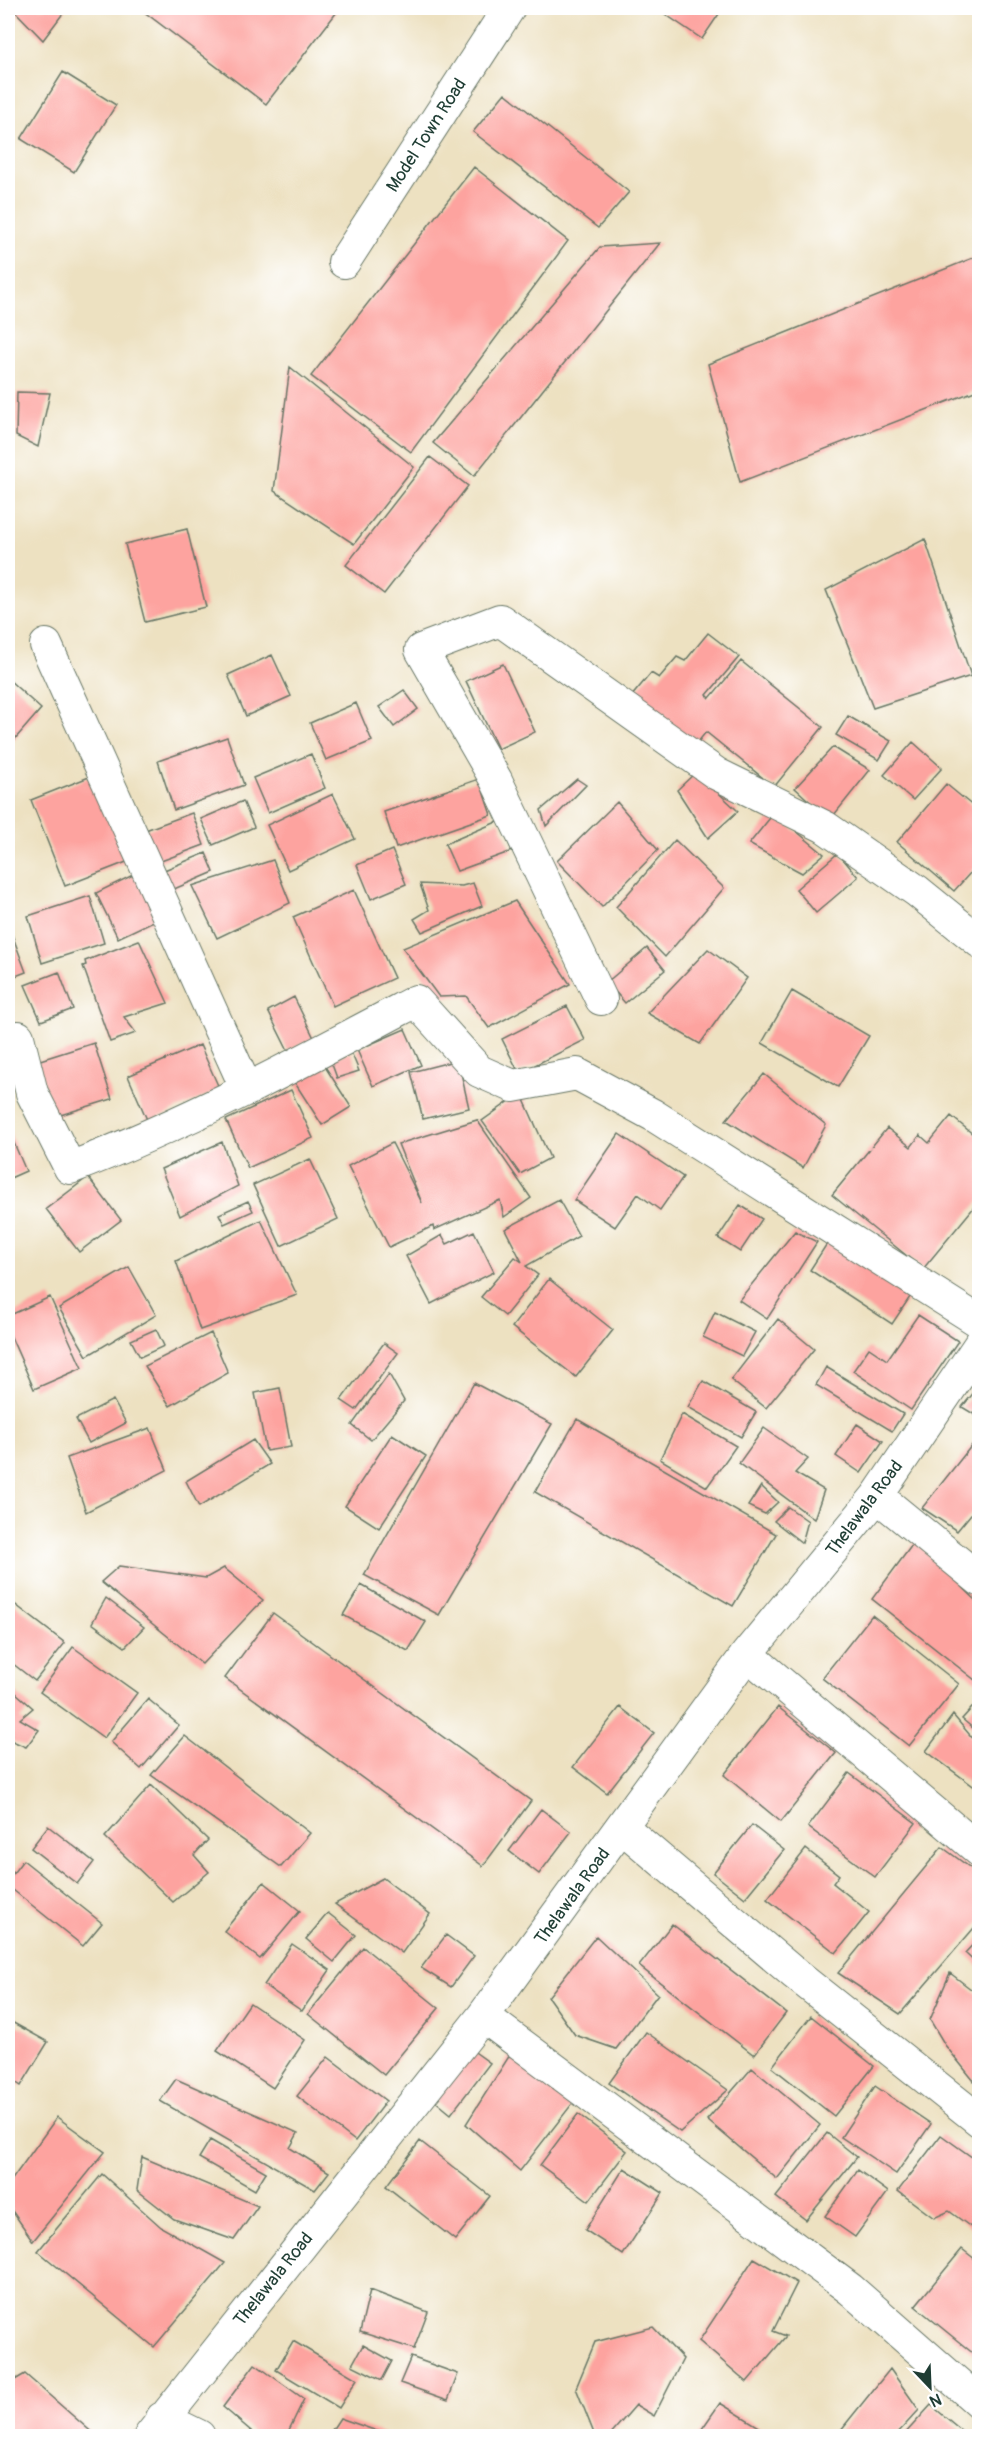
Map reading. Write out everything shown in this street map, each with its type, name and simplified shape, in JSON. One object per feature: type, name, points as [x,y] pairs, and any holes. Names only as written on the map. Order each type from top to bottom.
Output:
[{"type":"street","name":"Model Town Road","points":[[344,262],[509,8]]},
{"type":"street","points":[[601,999],[496,780],[421,651],[500,620],[717,774],[825,827],[917,891],[980,942]]},
{"type":"street","points":[[46,645],[247,1090]]},
{"type":"street","points":[[8,1041],[18,1037],[32,1093],[70,1168],[135,1143],[247,1090],[416,1001],[479,1071],[513,1086],[577,1074],[653,1115],[980,1322]]},
{"type":"street","name":"Thelawala Road","points":[[156,2427],[483,2016],[747,1654],[877,1496],[980,1344]]},
{"type":"street","points":[[877,1496],[980,1580]]},
{"type":"street","points":[[747,1654],[980,1851]]},
{"type":"street","points":[[622,1827],[795,1974],[980,2121]]},
{"type":"street","points":[[483,2016],[850,2289],[980,2403]]},
{"type":"street","points":[[156,2427],[199,2436]]},
{"type":"building","points":[[12,8],[67,8],[43,40]]},
{"type":"building","points":[[139,8],[340,8],[266,104]]},
{"type":"building","points":[[656,8],[723,8],[702,39]]},
{"type":"building","points":[[63,72],[116,105],[74,172],[21,139]]},
{"type":"building","points":[[505,93],[629,192],[598,228],[473,132]]},
{"type":"building","points":[[474,167],[568,241],[411,452],[311,376]]},
{"type":"building","points":[[660,243],[474,476],[433,443],[600,247]]},
{"type":"building","points":[[980,255],[980,389],[740,482],[708,364]]},
{"type":"building","points":[[290,367],[414,467],[354,544],[274,491]]},
{"type":"building","points":[[17,392],[50,393],[38,447],[16,436]]},
{"type":"building","points":[[430,457],[468,486],[384,594],[346,565]]},
{"type":"building","points":[[187,529],[206,607],[145,622],[125,544]]},
{"type":"building","points":[[925,539],[971,676],[873,708],[826,590]]},
{"type":"building","points":[[708,633],[739,657],[707,695],[710,698],[741,661],[823,727],[774,787],[706,732],[693,748],[631,697],[651,673],[659,678],[677,657],[685,661]]},
{"type":"building","points":[[272,655],[291,696],[246,716],[228,675]]},
{"type":"building","points":[[503,664],[535,732],[498,749],[466,681]]},
{"type":"building","points":[[8,679],[41,709],[8,747]]},
{"type":"building","points":[[404,690],[418,709],[394,727],[379,707]]},
{"type":"building","points":[[356,703],[372,741],[326,760],[310,723]]},
{"type":"building","points":[[848,716],[891,741],[879,760],[836,735]]},
{"type":"building","points":[[227,737],[244,785],[174,810],[158,761]]},
{"type":"building","points":[[913,742],[942,768],[913,800],[884,775]]},
{"type":"building","points":[[833,747],[870,770],[830,820],[795,788]]},
{"type":"building","points":[[311,754],[325,788],[268,813],[253,778]]},
{"type":"building","points":[[696,772],[738,811],[708,838],[677,790]]},
{"type":"building","points":[[94,775],[129,861],[65,886],[31,800]]},
{"type":"building","points":[[479,779],[491,815],[396,848],[384,812]]},
{"type":"building","points":[[577,779],[586,785],[546,826],[541,810]]},
{"type":"building","points":[[946,784],[980,812],[980,862],[954,891],[897,842]]},
{"type":"building","points":[[333,794],[355,839],[288,870],[267,825]]},
{"type":"building","points":[[243,801],[254,827],[213,845],[201,819]]},
{"type":"building","points":[[617,802],[658,850],[602,907],[557,861]]},
{"type":"building","points":[[192,813],[204,845],[153,864],[140,832]]},
{"type":"building","points":[[774,813],[824,854],[802,873],[749,844]]},
{"type":"building","points":[[499,821],[512,851],[457,871],[445,844]]},
{"type":"building","points":[[675,840],[724,888],[665,957],[616,907]]},
{"type":"building","points":[[392,850],[406,884],[371,899],[357,865]]},
{"type":"building","points":[[206,853],[214,872],[160,895],[152,875]]},
{"type":"building","points":[[838,853],[858,877],[816,913],[796,889]]},
{"type":"building","points":[[273,860],[290,903],[217,938],[192,886]]},
{"type":"building","points":[[139,872],[160,918],[118,938],[96,893]]},
{"type":"building","points":[[473,883],[482,906],[422,932],[414,919],[429,910],[420,884],[462,886]]},
{"type":"building","points":[[354,890],[394,978],[333,1006],[293,917]]},
{"type":"building","points":[[90,896],[104,943],[42,963],[28,916]]},
{"type":"building","points":[[515,901],[570,984],[489,1028],[466,996],[439,997],[403,948]]},
{"type":"building","points":[[10,929],[26,972],[8,979],[8,930]]},
{"type":"building","points":[[139,940],[168,1003],[124,1017],[136,1033],[110,1042],[83,966],[86,965],[85,961]]},
{"type":"building","points":[[647,948],[665,970],[625,1003],[607,982]]},
{"type":"building","points":[[708,949],[747,978],[700,1044],[647,1013]]},
{"type":"building","points":[[59,972],[73,1009],[41,1021],[25,985]]},
{"type":"building","points":[[792,991],[869,1036],[838,1087],[762,1043]]},
{"type":"building","points":[[294,997],[314,1038],[288,1051],[268,1011]]},
{"type":"building","points":[[567,1006],[585,1040],[519,1073],[502,1039]]},
{"type":"building","points":[[405,1029],[421,1065],[373,1086],[357,1050]]},
{"type":"building","points":[[94,1043],[112,1099],[54,1117],[37,1061]]},
{"type":"building","points":[[200,1045],[220,1090],[148,1122],[128,1076]]},
{"type":"building","points":[[351,1052],[359,1071],[337,1078],[330,1059]]},
{"type":"building","points":[[458,1060],[469,1108],[423,1119],[411,1072]]},
{"type":"building","points":[[324,1065],[351,1107],[322,1125],[295,1083]]},
{"type":"building","points":[[764,1074],[826,1125],[803,1168],[726,1120]]},
{"type":"building","points":[[291,1090],[313,1138],[248,1168],[226,1120]]},
{"type":"building","points":[[521,1093],[550,1158],[520,1174],[482,1121]]},
{"type":"building","points":[[951,1116],[974,1135],[980,1128],[980,1200],[923,1269],[832,1195],[887,1128],[911,1147],[920,1135],[929,1143]]},
{"type":"building","points":[[477,1120],[531,1198],[504,1217],[500,1200],[434,1230],[433,1226],[389,1247],[348,1166],[392,1143],[422,1203],[398,1144]]},
{"type":"building","points":[[8,1129],[26,1171],[8,1179]]},
{"type":"building","points":[[619,1134],[683,1177],[660,1210],[638,1194],[615,1227],[574,1200]]},
{"type":"building","points":[[222,1142],[238,1186],[180,1216],[161,1169]]},
{"type":"building","points":[[310,1159],[338,1219],[281,1246],[253,1185]]},
{"type":"building","points":[[88,1177],[121,1220],[79,1252],[46,1209]]},
{"type":"building","points":[[559,1200],[579,1236],[526,1266],[538,1275],[505,1316],[481,1297],[515,1257],[522,1262],[505,1229]]},
{"type":"building","points":[[248,1201],[253,1211],[224,1224],[219,1214]]},
{"type":"building","points":[[740,1205],[762,1219],[740,1252],[718,1238]]},
{"type":"building","points":[[261,1220],[297,1295],[200,1330],[176,1261]]},
{"type":"building","points":[[474,1231],[494,1272],[431,1304],[406,1256],[442,1235],[447,1244]]},
{"type":"building","points":[[795,1231],[817,1242],[767,1319],[739,1300]]},
{"type":"building","points":[[828,1242],[910,1297],[892,1324],[810,1270]]},
{"type":"building","points":[[129,1267],[156,1315],[87,1356],[59,1308]]},
{"type":"building","points":[[549,1279],[613,1330],[576,1377],[512,1327]]},
{"type":"building","points":[[50,1297],[82,1368],[34,1389],[8,1330],[8,1316]]},
{"type":"building","points":[[715,1312],[755,1332],[742,1356],[703,1337]]},
{"type":"building","points":[[918,1315],[958,1341],[911,1410],[853,1371],[869,1348],[887,1360]]},
{"type":"building","points":[[778,1319],[814,1349],[766,1408],[731,1380]]},
{"type":"building","points":[[156,1329],[164,1346],[140,1357],[131,1340]]},
{"type":"building","points":[[211,1333],[228,1373],[170,1406],[145,1366]]},
{"type":"building","points":[[384,1343],[398,1353],[356,1410],[341,1400]]},
{"type":"building","points":[[826,1367],[903,1414],[892,1431],[816,1385]]},
{"type":"building","points":[[389,1374],[404,1401],[371,1440],[352,1425]]},
{"type":"building","points":[[703,1381],[756,1412],[741,1437],[688,1407]]},
{"type":"building","points":[[474,1383],[552,1424],[439,1615],[364,1575]]},
{"type":"building","points":[[980,1385],[980,1418],[962,1407]]},
{"type":"building","points":[[280,1388],[291,1447],[266,1451],[255,1393]]},
{"type":"building","points":[[113,1400],[126,1423],[89,1443],[76,1419]]},
{"type":"building","points":[[682,1414],[736,1446],[707,1487],[660,1459]]},
{"type":"building","points":[[577,1419],[776,1534],[733,1606],[535,1492]]},
{"type":"building","points":[[857,1424],[883,1441],[861,1473],[836,1456]]},
{"type":"building","points":[[150,1428],[167,1470],[86,1512],[67,1458]]},
{"type":"building","points":[[764,1428],[808,1459],[795,1473],[824,1490],[814,1519],[739,1463]]},
{"type":"building","points":[[392,1434],[426,1456],[379,1528],[345,1506]]},
{"type":"building","points":[[980,1435],[980,1503],[957,1531],[922,1508]]},
{"type":"building","points":[[253,1440],[270,1464],[199,1507],[186,1481]]},
{"type":"building","points":[[761,1486],[778,1502],[765,1514],[748,1506]]},
{"type":"building","points":[[788,1507],[808,1521],[802,1543],[774,1521]]},
{"type":"building","points":[[915,1541],[980,1604],[980,1684],[872,1599]]},
{"type":"building","points":[[119,1566],[206,1578],[224,1568],[263,1600],[202,1664],[101,1582]]},
{"type":"building","points":[[361,1585],[426,1622],[408,1651],[343,1615]]},
{"type":"building","points":[[106,1598],[144,1627],[125,1647],[92,1623]]},
{"type":"building","points":[[8,1599],[65,1643],[35,1681],[8,1660]]},
{"type":"building","points":[[273,1613],[531,1801],[483,1866],[225,1678]]},
{"type":"building","points":[[872,1615],[959,1684],[909,1746],[822,1678]]},
{"type":"building","points":[[73,1647],[137,1693],[104,1738],[40,1692]]},
{"type":"building","points":[[8,1686],[33,1708],[20,1719],[39,1730],[26,1747],[10,1740],[8,1742]]},
{"type":"building","points":[[148,1699],[179,1725],[141,1769],[111,1742]]},
{"type":"building","points":[[980,1699],[980,1734],[962,1719]]},
{"type":"building","points":[[620,1707],[654,1733],[607,1793],[573,1767]]},
{"type":"building","points":[[778,1707],[836,1753],[781,1822],[724,1775]]},
{"type":"building","points":[[953,1715],[980,1747],[980,1791],[926,1751]]},
{"type":"building","points":[[185,1736],[310,1833],[281,1867],[151,1775]]},
{"type":"building","points":[[849,1773],[916,1823],[875,1877],[808,1827]]},
{"type":"building","points":[[151,1785],[208,1840],[194,1855],[209,1872],[173,1902],[105,1837]]},
{"type":"building","points":[[541,1809],[571,1832],[539,1874],[509,1851]]},
{"type":"building","points":[[752,1825],[784,1850],[745,1898],[713,1873]]},
{"type":"building","points":[[48,1826],[94,1862],[77,1884],[31,1848]]},
{"type":"building","points":[[942,1847],[980,1875],[980,1921],[900,2014],[838,1973]]},
{"type":"building","points":[[806,1849],[839,1875],[833,1883],[869,1912],[836,1953],[767,1899]]},
{"type":"building","points":[[23,1860],[102,1923],[83,1946],[8,1886],[8,1880]]},
{"type":"building","points":[[383,1878],[430,1914],[402,1953],[335,1904]]},
{"type":"building","points":[[264,1882],[300,1911],[260,1959],[224,1931]]},
{"type":"building","points":[[328,1913],[356,1935],[334,1962],[306,1939]]},
{"type":"building","points":[[672,1924],[786,2013],[754,2055],[639,1966]]},
{"type":"building","points":[[446,1935],[474,1956],[451,1987],[421,1968]]},
{"type":"building","points":[[596,1936],[658,1994],[616,2049],[575,2035],[548,1997]]},
{"type":"building","points":[[980,1937],[980,1967],[965,1953]]},
{"type":"building","points":[[292,1944],[330,1970],[302,2011],[264,1985]]},
{"type":"building","points":[[363,1947],[439,2008],[384,2075],[308,2014]]},
{"type":"building","points":[[950,1973],[980,1996],[980,2074],[974,2081],[945,2045],[930,2020]]},
{"type":"building","points":[[250,2003],[305,2040],[273,2088],[217,2051]]},
{"type":"building","points":[[811,2016],[874,2066],[834,2116],[772,2067]]},
{"type":"building","points":[[8,2020],[48,2042],[21,2086],[8,2077]]},
{"type":"building","points":[[646,2032],[728,2090],[680,2132],[609,2083]]},
{"type":"building","points":[[472,2050],[490,2063],[451,2114],[434,2100]]},
{"type":"building","points":[[513,2050],[576,2099],[520,2171],[466,2124]]},
{"type":"building","points":[[328,2057],[386,2101],[355,2141],[297,2096]]},
{"type":"building","points":[[752,2068],[820,2125],[777,2179],[707,2120]]},
{"type":"building","points":[[176,2079],[298,2133],[290,2148],[329,2172],[315,2190],[160,2101]]},
{"type":"building","points":[[875,2086],[931,2124],[896,2174],[841,2137]]},
{"type":"building","points":[[578,2114],[627,2151],[589,2201],[540,2165]]},
{"type":"building","points":[[57,2117],[105,2152],[33,2241],[8,2205],[8,2185]]},
{"type":"building","points":[[827,2133],[857,2157],[806,2220],[776,2197]]},
{"type":"building","points":[[941,2135],[980,2163],[979,2233],[949,2211],[934,2218],[898,2191]]},
{"type":"building","points":[[210,2140],[266,2172],[255,2190],[199,2158]]},
{"type":"building","points":[[420,2141],[490,2196],[455,2240],[386,2186]]},
{"type":"building","points":[[142,2157],[258,2206],[234,2240],[174,2219],[137,2190]]},
{"type":"building","points":[[624,2168],[663,2193],[623,2255],[585,2230]]},
{"type":"building","points":[[858,2170],[888,2192],[855,2237],[825,2216]]},
{"type":"building","points":[[102,2174],[161,2227],[225,2263],[154,2347],[38,2251]]},
{"type":"building","points":[[962,2249],[980,2263],[980,2359],[915,2306]]},
{"type":"building","points":[[754,2258],[797,2283],[773,2331],[786,2336],[747,2382],[699,2341]]},
{"type":"building","points":[[370,2290],[428,2312],[414,2349],[360,2332]]},
{"type":"building","points":[[653,2327],[683,2359],[654,2416],[636,2405],[609,2436],[595,2436],[576,2388],[595,2342]]},
{"type":"building","points":[[293,2341],[357,2379],[339,2408],[276,2370]]},
{"type":"building","points":[[363,2345],[392,2361],[382,2380],[352,2365]]},
{"type":"building","points":[[411,2357],[458,2374],[448,2400],[400,2383]]},
{"type":"building","points":[[255,2364],[304,2399],[289,2430],[295,2436],[257,2436],[223,2407]]},
{"type":"building","points":[[890,2369],[919,2410],[895,2436],[836,2436]]},
{"type":"building","points":[[25,2374],[96,2436],[8,2436],[8,2384]]},
{"type":"building","points":[[720,2403],[774,2436],[697,2436]]},
{"type":"building","points":[[931,2405],[968,2436],[903,2436]]},
{"type":"building","points":[[340,2418],[391,2436],[328,2436]]}]
